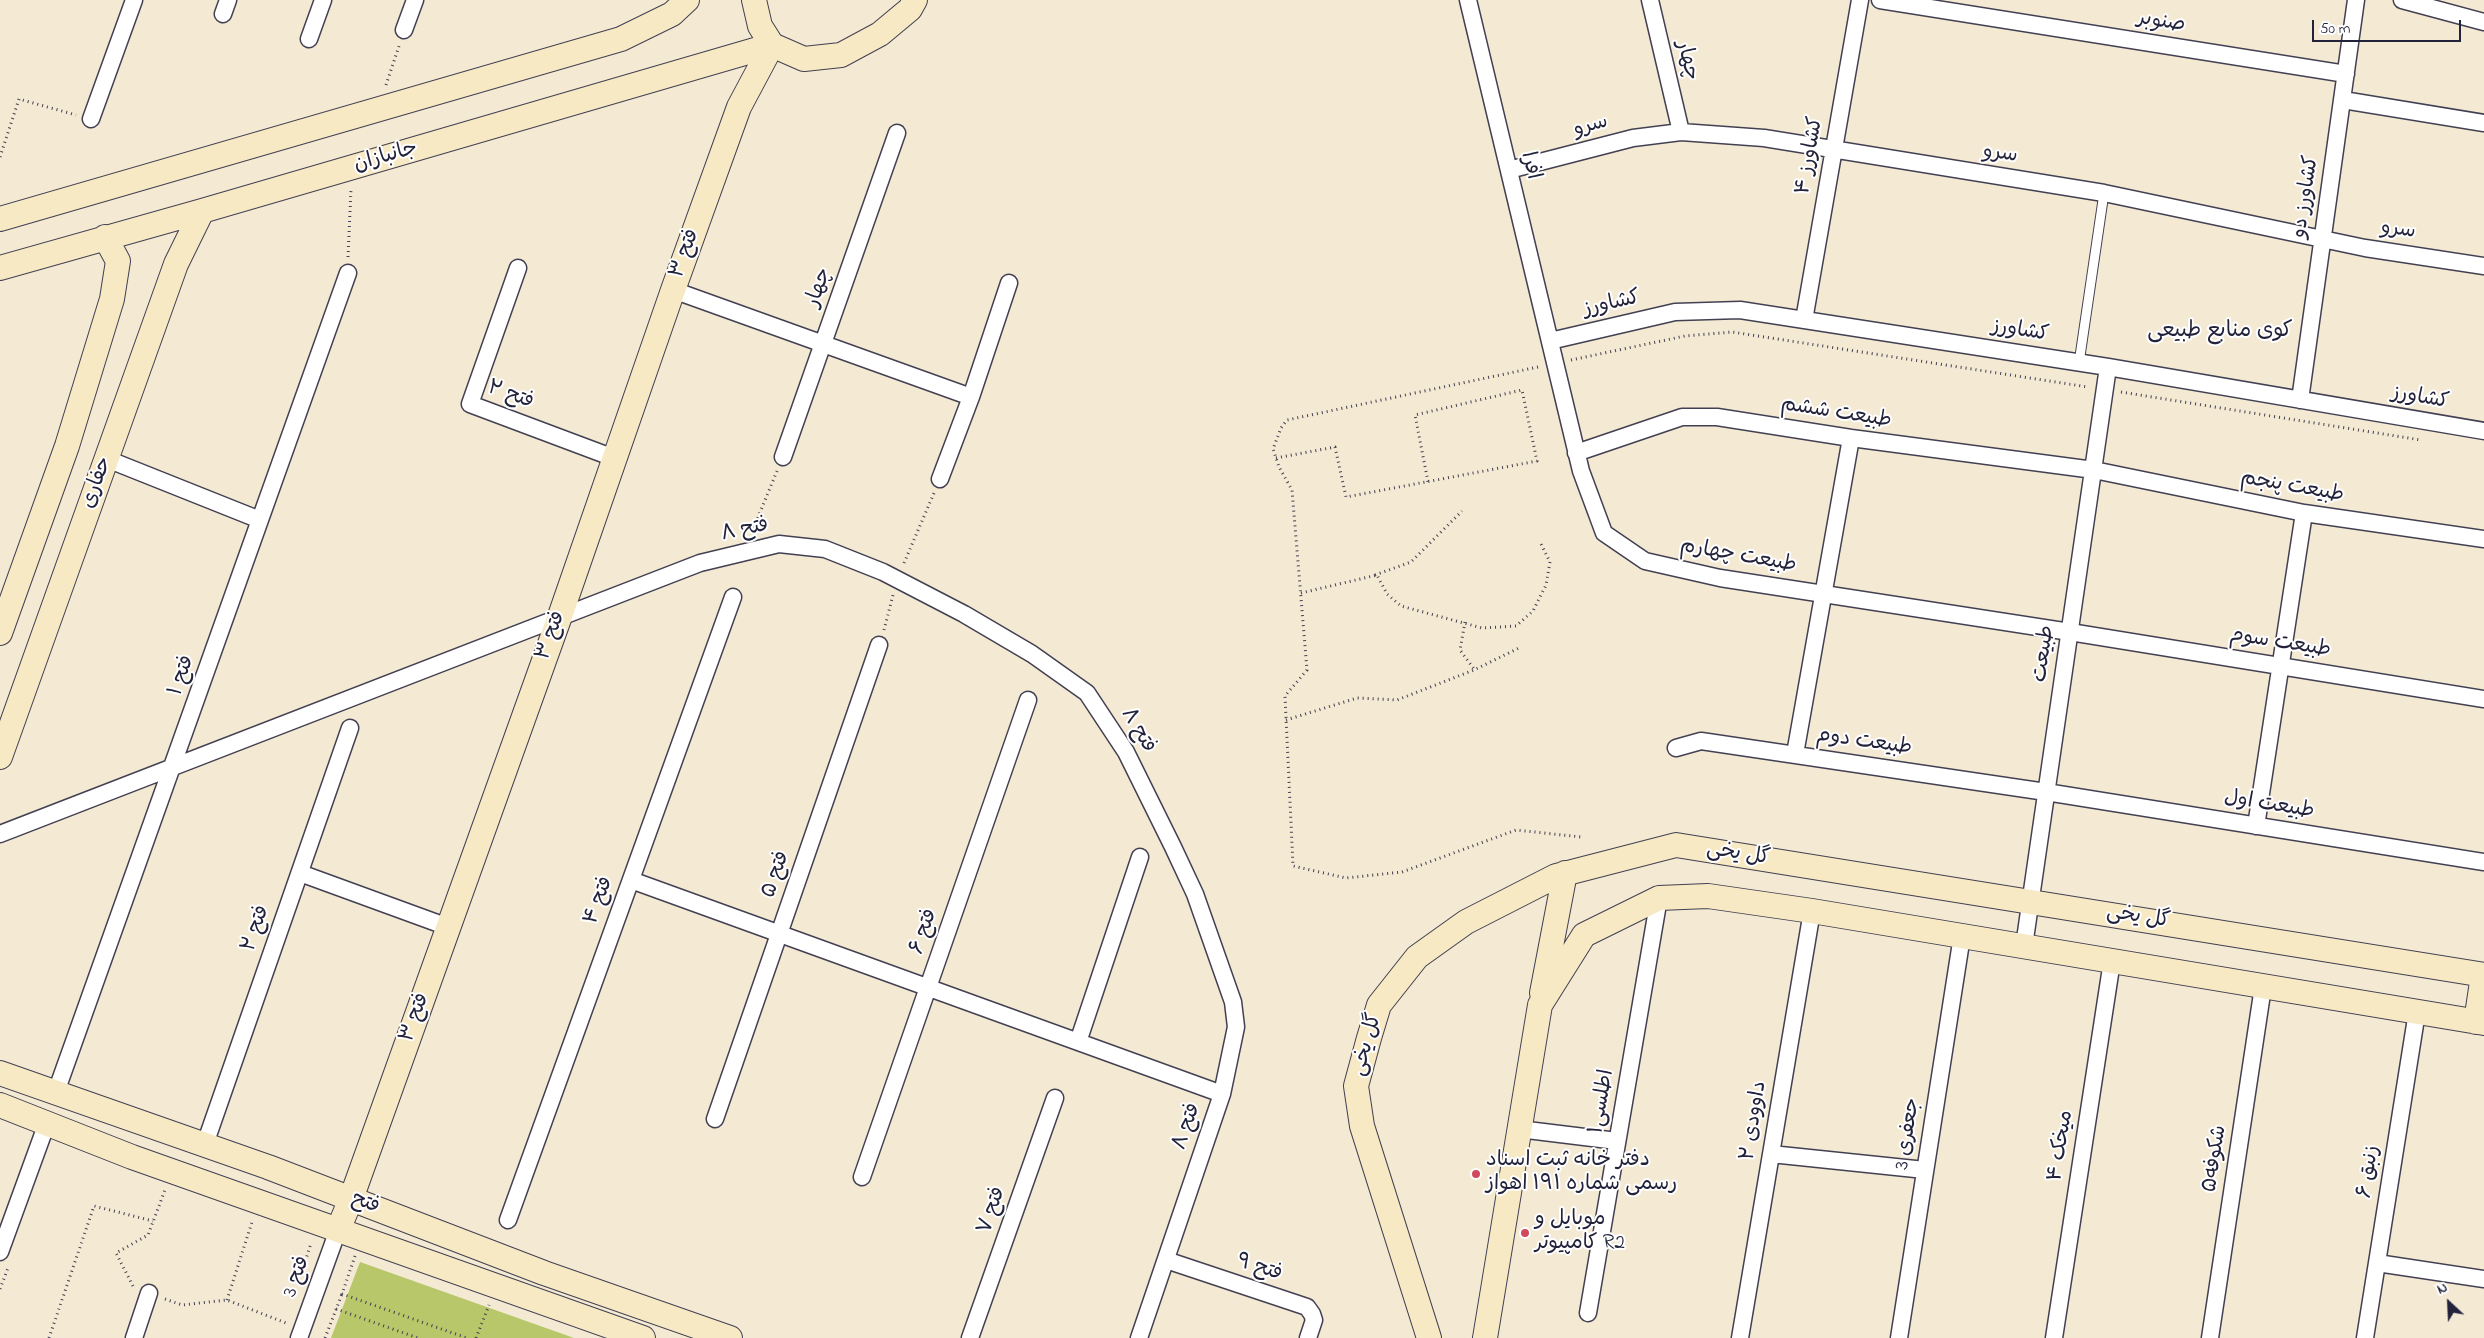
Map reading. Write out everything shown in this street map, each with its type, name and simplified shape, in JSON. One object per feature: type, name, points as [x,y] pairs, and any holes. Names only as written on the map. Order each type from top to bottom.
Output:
[{"type":"street","points":[[91,119],[134,0]]},
{"type":"street","points":[[309,39],[323,0]]},
{"type":"street","points":[[404,30],[414,0]]},
{"type":"street","points":[[0,219],[621,40],[672,14],[687,0]]},
{"type":"street","points":[[754,0],[760,26],[772,45],[804,59],[841,55],[880,34],[910,9],[915,0]]},
{"type":"street","name":"چهار","points":[[1650,0],[1681,132]]},
{"type":"street","name":"کشاورز ۴","points":[[1804,320],[1860,0]]},
{"type":"street","name":"صنوبر","points":[[1880,0],[2346,74]]},
{"type":"street","name":"کشاورز دو","points":[[2300,400],[2356,0]]},
{"type":"street","points":[[2402,0],[2432,4],[2484,22]]},
{"type":"street","name":"افرا","points":[[1472,1],[1509,170],[1550,341]]},
{"type":"street","name":"جانبازان","points":[[0,268],[105,237],[202,212],[772,45]]},
{"type":"street","name":"فتح ۳","points":[[338,1230],[351,1199],[560,616],[672,290],[739,108],[772,45]]},
{"type":"street","points":[[2343,100],[2484,123]]},
{"type":"street","name":"سرو","points":[[1509,170],[1633,138],[1681,132],[1764,138],[2104,193],[2322,237],[2365,248],[2484,266]]},
{"type":"street","name":"چهار","points":[[784,457],[897,134]]},
{"type":"street","name":"حفاری","points":[[0,757],[176,264],[202,212]]},
{"type":"street","name":"حفاری","points":[[0,633],[67,446],[112,299],[118,260],[105,237]]},
{"type":"street","name":"فتح ۲","points":[[518,268],[470,404],[614,458]]},
{"type":"street","name":"فتح ۱","points":[[56,1092],[174,766],[348,273]]},
{"type":"street","points":[[940,479],[971,397],[1009,284]]},
{"type":"street","points":[[672,290],[971,397]]},
{"type":"street","name":"کشاورز","points":[[1550,341],[1675,312],[1740,310],[2108,367],[2484,431]]},
{"type":"street","name":"طبیعت چهارم","points":[[1550,341],[1581,471],[1604,533],[1645,561],[1720,578],[2070,632]]},
{"type":"street","name":"طبیعت","points":[[2024,946],[2108,367]]},
{"type":"street","name":"طبیعت ششم","points":[[1576,453],[1682,417],[1717,417],[1851,438],[2094,470]]},
{"type":"street","points":[[1795,754],[1851,438]]},
{"type":"street","points":[[107,459],[260,520]]},
{"type":"street","name":"طبیعت پنجم","points":[[2094,470],[2304,513],[2484,539]]},
{"type":"street","points":[[2256,826],[2304,513]]},
{"type":"street","name":"فتح ۸","points":[[0,834],[700,563],[779,544],[825,549],[898,579],[964,614],[1032,654],[1087,693],[1126,752],[1195,894],[1233,1002],[1236,1027],[1222,1094],[1140,1338]]},
{"type":"street","name":"فتح ۴","points":[[508,1220],[732,597]]},
{"type":"street","name":"طبیعت سوم","points":[[2070,632],[2484,699]]},
{"type":"street","name":"فتح ۵","points":[[714,1119],[880,645]]},
{"type":"street","name":"فتح ۶","points":[[862,1177],[1028,700]]},
{"type":"street","name":"فتح ۲","points":[[205,1144],[350,728]]},
{"type":"street","name":"طبیعت دوم","points":[[1676,748],[1701,741],[2046,792]]},
{"type":"street","name":"طبیعت اول","points":[[2046,792],[2484,862]]},
{"type":"street","name":"گل یخی","points":[[1429,1338],[1362,1126],[1356,1086],[1369,1038],[1379,1005],[1417,957],[1466,922],[1556,876],[1676,845],[2484,975]]},
{"type":"street","points":[[1078,1042],[1140,857]]},
{"type":"street","points":[[300,873],[448,927]]},
{"type":"street","points":[[1540,1005],[1565,873]]},
{"type":"street","points":[[631,880],[1222,1094]]},
{"type":"street","name":"گل یخی","points":[[1486,1338],[1540,1005],[1584,935],[1659,898],[1708,896],[1812,911],[2480,1023]]},
{"type":"street","name":"اطلسی۱","points":[[1588,1313],[1659,898]]},
{"type":"street","name":"داوودی ۲","points":[[1740,1338],[1812,911]]},
{"type":"street","name":"3 جعفری","points":[[1899,1338],[1962,936]]},
{"type":"street","name":"میخک ۴","points":[[2054,1338],[2112,961]]},
{"type":"street","points":[[2480,1023],[2484,975]]},
{"type":"street","name":"شکوفه۵","points":[[2210,1338],[2263,987]]},
{"type":"street","name":"زنبق ۶","points":[[2365,1338],[2417,1012]]},
{"type":"street","name":"فتح","points":[[0,1073],[205,1144],[544,1273],[730,1338]]},
{"type":"street","name":"فتح ۷","points":[[970,1338],[1055,1098]]},
{"type":"street","name":"فتح","points":[[0,1105],[170,1171],[643,1338]]},
{"type":"street","points":[[5,1257],[47,1123]]},
{"type":"street","points":[[1519,1129],[1618,1141]]},
{"type":"street","points":[[1771,1154],[1925,1170]]},
{"type":"street","name":"فتح 3","points":[[299,1338],[338,1230]]},
{"type":"street","name":"فتح ۹","points":[[1166,1260],[1306,1307],[1314,1320],[1308,1338]]},
{"type":"street","points":[[2377,1263],[2484,1279]]},
{"type":"street","points":[[134,1338],[142,1292]]},
{"type":"lane","points":[[2079,363],[2104,193]]},
{"type":"path","points":[[378,110],[404,30]]},
{"type":"path","points":[[0,157],[19,99],[91,119]]},
{"type":"path","points":[[348,273],[352,167]]},
{"type":"path","points":[[1581,837],[1516,830],[1402,872],[1346,878],[1293,866],[1285,696],[1307,670],[1292,490],[1273,449],[1281,428],[1287,420],[1685,336],[1732,332],[2426,441]]},
{"type":"path","points":[[1276,458],[1335,447],[1346,497],[1428,482],[1537,461],[1522,390],[1416,415],[1428,482]]},
{"type":"path","points":[[744,552],[784,457]]},
{"type":"path","points":[[880,645],[898,579],[940,479]]},
{"type":"path","points":[[1300,593],[1372,576],[1411,562],[1462,511]]},
{"type":"path","points":[[1372,576],[1376,575],[1387,594],[1401,606],[1482,628],[1516,626],[1532,611],[1546,585],[1550,562],[1541,544]]},
{"type":"path","points":[[1464,622],[1460,650],[1474,670]]},
{"type":"path","points":[[1286,720],[1357,698],[1397,700],[1474,670],[1519,648]]},
{"type":"path","points":[[142,1292],[116,1253],[148,1235],[170,1171]]},
{"type":"path","points":[[49,1338],[94,1206],[153,1221]]},
{"type":"path","points":[[254,1216],[227,1300],[288,1323],[290,1314]]},
{"type":"path","points":[[304,1268],[312,1237]]},
{"type":"path","points":[[325,1338],[356,1254],[360,1256]]},
{"type":"path","points":[[0,1289],[5,1257]]},
{"type":"path","points":[[342,1294],[467,1338]]},
{"type":"path","points":[[476,1338],[490,1302]]},
{"type":"path","points":[[336,1309],[418,1338]]},
{"type":"green space","points":[[360,1262],[574,1338],[331,1338]]},
{"type":"place","name":"دفتر خانه ثبت اسناد رسمی شماره ۱۹۱ اهواز","points":[[1476,1174]]},
{"type":"place","name":"موبایل و کامپیوتر R2","points":[[1525,1233]]},
{"type":"district","name":"کوی منابع طبیعی","points":[[2220,332]]}]
